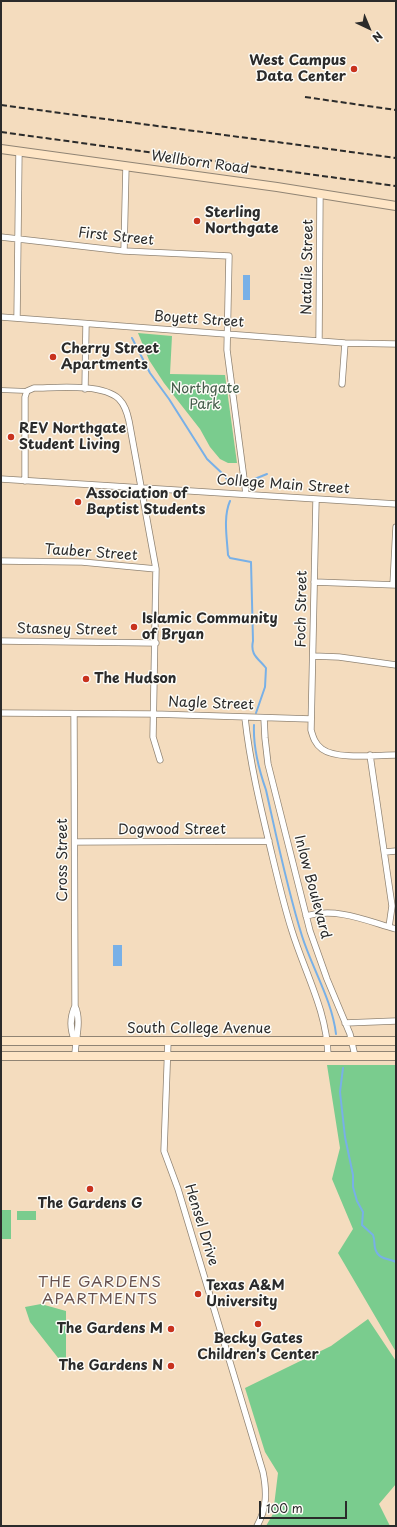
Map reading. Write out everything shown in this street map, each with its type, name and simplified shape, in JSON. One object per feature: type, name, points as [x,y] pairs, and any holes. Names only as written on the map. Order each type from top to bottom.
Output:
[{"type":"main road","name":"Wellborn Road","points":[[1,149],[396,206]]},
{"type":"main road","name":"South College Avenue","points":[[1,1041],[396,1041]]},
{"type":"main road","points":[[249,1042],[250,1056]]},
{"type":"main road","name":"South College Avenue","points":[[1,1056],[396,1056]]},
{"type":"street","points":[[17,318],[19,151]]},
{"type":"street","points":[[124,251],[126,166]]},
{"type":"street","name":"Natalie Street","points":[[319,340],[320,194]]},
{"type":"street","name":"First Street","points":[[1,236],[124,251],[229,256],[227,334]]},
{"type":"street","name":"Boyett Street","points":[[1,317],[345,343],[396,344]]},
{"type":"street","points":[[85,388],[86,324]]},
{"type":"street","points":[[227,334],[227,350],[246,494]]},
{"type":"street","points":[[342,384],[345,343]]},
{"type":"street","points":[[1,390],[27,391],[34,388],[85,388],[106,391],[112,394],[124,405],[128,417],[156,569],[154,737],[160,760]]},
{"type":"street","points":[[24,481],[25,397],[27,391]]},
{"type":"street","name":"College Main Street","points":[[1,479],[396,504]]},
{"type":"street","name":"Foch Street","points":[[311,719],[316,500]]},
{"type":"street","points":[[314,582],[394,585],[396,527]]},
{"type":"street","name":"Tauber Street","points":[[1,561],[82,562],[156,569]]},
{"type":"street","name":"Stasney Street","points":[[1,641],[156,643]]},
{"type":"street","points":[[313,656],[339,657],[396,665]]},
{"type":"street","name":"Nagle Street","points":[[1,713],[154,714],[311,719]]},
{"type":"street","name":"Cross Street","points":[[74,714],[75,1006],[72,1013],[72,1034],[75,1041],[75,1056]]},
{"type":"street","name":"Inlow Boulevard","points":[[245,718],[251,765],[288,921],[319,1005],[328,1042],[328,1056]]},
{"type":"street","name":"Inlow Boulevard","points":[[264,718],[268,764],[306,916],[318,956],[353,1042],[355,1056]]},
{"type":"street","points":[[311,719],[311,730],[314,741],[321,748],[337,755],[396,755]]},
{"type":"street","points":[[370,755],[392,906],[389,927]]},
{"type":"street","name":"Dogwood Street","points":[[75,842],[269,841]]},
{"type":"street","points":[[385,852],[396,851]]},
{"type":"street","points":[[306,916],[323,912],[341,913],[396,929]]},
{"type":"street","points":[[345,1022],[396,1021]]},
{"type":"street","name":"Hensel Drive","points":[[168,1041],[164,1151],[178,1189],[263,1472],[266,1501],[264,1512],[257,1526]]},
{"type":"green space","name":"Northgate Park","points":[[138,333],[172,336],[170,374],[225,375],[237,463],[228,463],[220,459],[210,447],[200,429],[164,383],[149,360]]},
{"type":"green space","points":[[327,1065],[396,1065],[396,1352],[338,1253],[353,1229],[332,1179],[340,1148]]},
{"type":"green space","points":[[1,1210],[11,1210],[11,1239],[1,1239]]},
{"type":"green space","points":[[17,1211],[36,1211],[36,1220],[17,1220]]},
{"type":"green space","points":[[41,1304],[66,1311],[66,1368],[30,1322],[25,1307]]},
{"type":"green space","points":[[368,1319],[396,1361],[396,1484],[379,1504],[390,1526],[266,1526],[273,1514],[278,1473],[265,1452],[245,1388],[331,1346]]},
{"type":"water","points":[[243,275],[250,275],[250,300],[243,300]]},
{"type":"water","points":[[113,945],[122,945],[122,966],[113,966]]},
{"type":"waterway","points":[[132,338],[150,373],[169,399],[207,459],[225,476],[229,483],[240,481]]},
{"type":"waterway","points":[[252,480],[267,474]]},
{"type":"waterway","points":[[230,501],[226,521],[228,555],[230,558],[251,562],[252,646],[255,656],[266,668],[265,687],[256,713]]},
{"type":"waterway","points":[[254,725],[254,742],[257,758],[266,790],[282,863],[302,936],[330,1009],[336,1034]]},
{"type":"waterway","points":[[343,1068],[340,1092],[345,1137],[353,1175],[353,1187],[357,1201],[363,1212],[362,1225],[373,1235],[375,1248],[378,1255],[396,1262]]},
{"type":"railway","points":[[305,97],[396,110]]},
{"type":"railway","points":[[1,105],[396,158]]},
{"type":"railway","points":[[1,132],[396,186]]},
{"type":"place","name":"West Campus Data Center","points":[[354,69]]},
{"type":"place","name":"Sterling Northgate","points":[[197,221]]},
{"type":"place","name":"Cherry Street Apartments","points":[[53,357]]},
{"type":"place","name":"REV Northgate Student Living","points":[[11,437]]},
{"type":"place","name":"Association of Baptist Students","points":[[78,502]]},
{"type":"place","name":"Islamic Community of Bryan","points":[[134,627]]},
{"type":"place","name":"The Hudson","points":[[86,679]]},
{"type":"place","name":"The Gardens G","points":[[90,1189]]},
{"type":"place","name":"Texas A&M University","points":[[198,1294]]},
{"type":"place","name":"Becky Gates Children's Center","points":[[258,1324]]},
{"type":"place","name":"The Gardens M","points":[[171,1329]]},
{"type":"place","name":"The Gardens N","points":[[171,1366]]},
{"type":"district","name":"THE GARDENS APARTMENTS","points":[[100,1292]]}]
